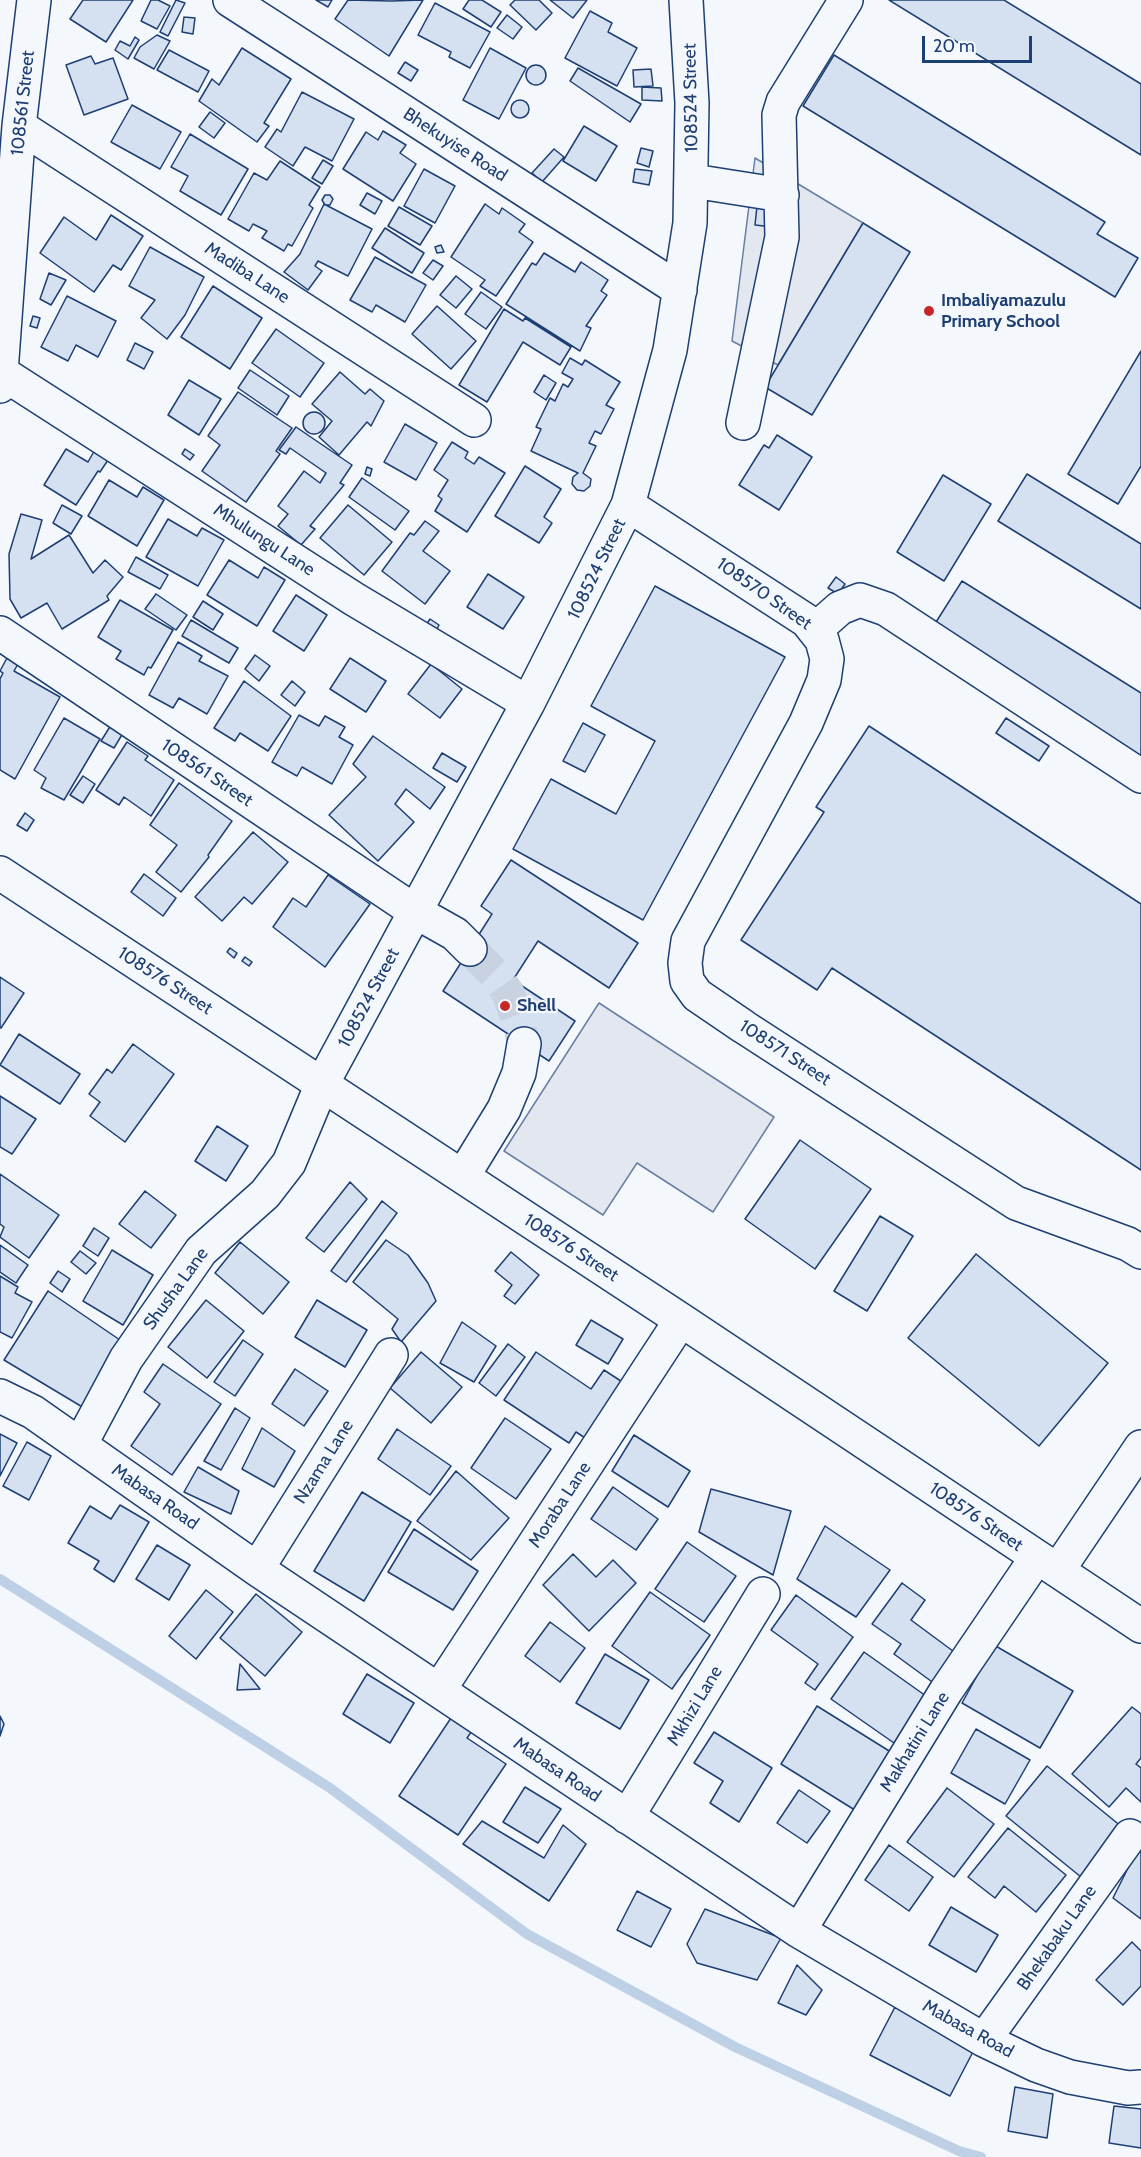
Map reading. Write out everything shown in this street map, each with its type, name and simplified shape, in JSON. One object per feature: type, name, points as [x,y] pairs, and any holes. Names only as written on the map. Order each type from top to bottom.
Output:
[{"type":"street","name":"108561 Street","points":[[1,380],[19,126],[34,0]]},
{"type":"street","name":"Bhekuyise Road","points":[[230,0],[680,290]]},
{"type":"street","name":"108524 Street","points":[[322,1084],[528,703],[628,505],[670,350],[680,290],[693,181],[693,103],[686,0]]},
{"type":"street","points":[[743,423],[782,237],[779,115],[783,102],[846,0]]},
{"type":"street","name":"Madiba Lane","points":[[19,126],[474,420]]},
{"type":"street","points":[[693,181],[782,195]]},
{"type":"street","name":"Mhulungu Lane","points":[[1,380],[354,599],[528,703]]},
{"type":"street","name":"108570 Street","points":[[628,505],[784,604],[815,630],[822,640],[827,658],[824,680],[806,723]]},
{"type":"street","points":[[815,630],[840,608],[860,600],[886,609],[1141,776]]},
{"type":"street","name":"108561 Street","points":[[0,633],[416,912],[455,934],[470,949]]},
{"type":"street","name":"108571 Street","points":[[806,723],[688,941],[685,963],[687,981],[697,995],[736,1022],[1016,1203],[1128,1244],[1141,1252]]},
{"type":"street","name":"108576 Street","points":[[0,873],[463,1176],[1141,1626]]},
{"type":"street","points":[[463,1176],[504,1109],[519,1072],[524,1044]]},
{"type":"street","name":"Shusha Lane","points":[[80,1445],[103,1397],[126,1359],[201,1251],[265,1194],[289,1163],[322,1084]]},
{"type":"street","name":"Moraba Lane","points":[[439,1690],[681,1320]]},
{"type":"street","name":"Nzama Lane","points":[[257,1569],[391,1355]]},
{"type":"street","name":"Mabasa Road","points":[[0,1396],[33,1412],[257,1569],[799,1931],[984,2040],[1036,2065],[1070,2077],[1128,2088],[1141,2087]]},
{"type":"street","points":[[1047,1564],[1141,1447]]},
{"type":"street","name":"Makhatini Lane","points":[[799,1931],[946,1691],[1047,1564]]},
{"type":"street","name":"Mkhizi Lane","points":[[627,1817],[763,1594]]},
{"type":"street","name":"Bhekabaku Lane","points":[[984,2040],[1131,1836]]},
{"type":"shaded area","points":[[755,158],[863,223],[778,365],[732,341]]},
{"type":"shaded area","points":[[599,1003],[774,1117],[713,1212],[637,1163],[603,1215],[504,1151]]},
{"type":"building","points":[[83,0],[133,0],[106,42],[70,19]]},
{"type":"building","points":[[151,0],[158,0],[170,6],[157,29],[141,21]]},
{"type":"building","points":[[176,0],[185,3],[168,36],[160,32]]},
{"type":"building","points":[[316,0],[332,0],[328,7]]},
{"type":"building","points":[[348,0],[423,0],[389,56],[335,19]]},
{"type":"building","points":[[469,0],[482,0],[501,12],[491,27],[463,9]]},
{"type":"building","points":[[515,0],[539,0],[552,13],[536,30],[510,5]]},
{"type":"building","points":[[550,0],[587,0],[573,18]]},
{"type":"building","points":[[889,0],[1004,0],[1141,84],[1141,155]]},
{"type":"building","points":[[435,3],[490,32],[470,68],[449,57],[451,52],[418,35]]},
{"type":"building","points":[[590,11],[612,23],[608,32],[637,48],[617,86],[565,58]]},
{"type":"building","points":[[507,15],[522,27],[513,39],[497,28]]},
{"type":"building","points":[[184,17],[195,18],[193,34],[182,32]]},
{"type":"building","points":[[157,35],[170,41],[154,69],[134,58],[140,47]]},
{"type":"building","points":[[135,37],[139,40],[128,59],[115,50],[120,41],[130,46]]},
{"type":"building","points":[[242,48],[291,79],[264,123],[269,126],[257,142],[199,101],[212,79],[219,85]]},
{"type":"building","points":[[490,48],[526,68],[499,119],[463,100]]},
{"type":"building","points":[[169,50],[209,71],[198,92],[157,70]]},
{"type":"building","points":[[834,55],[1105,222],[1097,234],[1138,258],[1115,297],[803,106]]},
{"type":"building","points":[[91,56],[95,64],[113,58],[128,99],[84,115],[66,65]]},
{"type":"building","points":[[405,62],[418,70],[411,81],[398,73]]},
{"type":"building","points":[[532,65],[540,65],[546,71],[546,79],[540,85],[532,85],[526,79],[526,71]]},
{"type":"building","points":[[578,68],[641,104],[630,122],[570,81]]},
{"type":"building","points":[[651,69],[653,86],[634,87],[633,70]]},
{"type":"building","points":[[642,87],[661,88],[662,101],[642,100]]},
{"type":"building","points":[[302,92],[354,119],[332,161],[305,147],[293,166],[265,147],[277,129],[281,132]]},
{"type":"building","points":[[520,100],[526,103],[529,109],[526,115],[520,118],[514,115],[511,109],[514,103]]},
{"type":"building","points":[[132,105],[181,132],[160,169],[111,142]]},
{"type":"building","points":[[210,112],[225,123],[214,138],[199,127]]},
{"type":"building","points":[[584,126],[617,146],[596,181],[563,161]]},
{"type":"building","points":[[383,131],[406,145],[400,153],[416,164],[393,201],[343,169],[366,132],[378,140]]},
{"type":"building","points":[[190,134],[248,169],[221,215],[180,191],[188,176],[171,167]]},
{"type":"building","points":[[641,148],[653,151],[649,167],[637,163]]},
{"type":"building","points":[[554,149],[564,157],[542,182],[532,173]]},
{"type":"building","points":[[323,160],[333,166],[322,184],[312,178]]},
{"type":"building","points":[[280,161],[320,187],[309,205],[313,208],[292,246],[288,244],[284,251],[262,238],[267,231],[253,224],[249,231],[228,219],[254,173],[267,180]]},
{"type":"building","points":[[424,169],[455,186],[435,223],[404,206]]},
{"type":"building","points":[[635,169],[652,171],[649,185],[633,182]]},
{"type":"building","points":[[367,193],[382,201],[375,214],[360,205]]},
{"type":"building","points":[[325,195],[330,195],[333,199],[330,205],[325,205],[322,200]]},
{"type":"building","points":[[324,204],[372,229],[348,276],[318,261],[315,266],[322,271],[308,290],[284,272],[300,254]]},
{"type":"building","points":[[485,204],[499,214],[502,208],[525,224],[519,232],[533,242],[496,296],[480,286],[485,280],[451,257]]},
{"type":"building","points":[[757,206],[775,209],[773,227],[755,225]]},
{"type":"building","points":[[399,207],[432,226],[420,245],[388,226]]},
{"type":"building","points":[[111,215],[143,236],[121,270],[113,265],[94,292],[40,253],[64,217],[96,240]]},
{"type":"building","points":[[863,223],[910,252],[812,415],[765,387]]},
{"type":"building","points":[[385,228],[424,253],[412,273],[372,248]]},
{"type":"building","points":[[441,245],[444,252],[437,253],[435,247]]},
{"type":"building","points":[[150,247],[204,277],[185,315],[167,339],[141,318],[155,300],[129,286]]},
{"type":"building","points":[[544,253],[575,272],[581,262],[608,280],[601,291],[607,295],[586,326],[591,328],[580,351],[506,304],[532,263],[536,265]]},
{"type":"building","points":[[375,257],[426,285],[405,322],[376,305],[372,312],[350,300]]},
{"type":"building","points":[[433,260],[443,266],[433,280],[423,273]]},
{"type":"building","points":[[49,273],[66,280],[51,305],[40,299]]},
{"type":"building","points":[[456,276],[472,289],[456,308],[440,295]]},
{"type":"building","points":[[213,286],[262,318],[230,369],[181,337]]},
{"type":"building","points":[[481,292],[502,307],[486,329],[465,314]]},
{"type":"building","points":[[67,296],[116,321],[98,357],[76,345],[68,361],[41,347]]},
{"type":"building","points":[[437,306],[476,341],[451,369],[412,334]]},
{"type":"building","points":[[504,309],[523,321],[525,318],[571,347],[560,365],[523,342],[487,402],[459,385]]},
{"type":"building","points":[[33,316],[40,318],[37,328],[30,326]]},
{"type":"building","points":[[276,329],[324,363],[300,397],[252,363]]},
{"type":"building","points":[[135,343],[153,352],[144,369],[127,360]]},
{"type":"building","points":[[1141,351],[1141,466],[1118,504],[1068,474]]},
{"type":"building","points":[[570,358],[582,365],[585,360],[620,382],[606,405],[614,409],[601,434],[595,431],[589,443],[596,446],[583,473],[591,479],[590,486],[584,491],[577,490],[572,484],[573,477],[578,473],[531,451],[541,429],[536,427],[550,398],[555,401],[563,384],[568,387],[573,379],[562,373]]},
{"type":"building","points":[[250,370],[289,396],[277,415],[238,388]]},
{"type":"building","points":[[340,372],[365,394],[370,389],[384,401],[371,426],[367,422],[339,455],[319,437],[332,421],[312,404]]},
{"type":"building","points":[[544,375],[556,383],[546,400],[534,392]]},
{"type":"building","points":[[189,380],[221,399],[199,435],[168,415]]},
{"type":"building","points":[[238,392],[292,428],[276,451],[280,454],[246,502],[202,471],[220,445],[208,436]]},
{"type":"building","points":[[314,412],[322,415],[325,423],[322,431],[314,434],[306,431],[303,423],[306,415]]},
{"type":"building","points":[[405,424],[437,443],[416,480],[384,462]]},
{"type":"building","points":[[296,427],[352,465],[340,483],[344,485],[310,526],[315,529],[301,545],[278,526],[288,514],[278,506],[304,471],[320,483],[326,473],[290,448],[286,454],[279,450]]},
{"type":"building","points":[[777,435],[812,457],[779,510],[739,485],[764,445],[769,448]]},
{"type":"building","points":[[452,442],[468,452],[465,458],[474,464],[479,457],[505,473],[467,532],[435,511],[442,499],[438,496],[448,480],[434,470]]},
{"type":"building","points":[[96,448],[110,457],[76,505],[44,485],[66,449],[88,462]]},
{"type":"building","points":[[185,449],[194,455],[190,460],[182,454]]},
{"type":"building","points":[[525,466],[561,489],[544,517],[552,523],[539,543],[495,516]]},
{"type":"building","points":[[367,467],[372,469],[370,476],[365,474]]},
{"type":"building","points":[[1027,474],[1141,544],[1141,609],[998,521]]},
{"type":"building","points":[[943,475],[991,504],[944,581],[897,552]]},
{"type":"building","points":[[362,478],[409,511],[395,530],[349,497]]},
{"type":"building","points":[[109,480],[137,497],[143,487],[164,500],[137,546],[88,516]]},
{"type":"building","points":[[62,505],[82,516],[71,534],[53,523]]},
{"type":"building","points":[[348,505],[392,542],[364,575],[320,538]]},
{"type":"building","points":[[21,514],[42,520],[31,559],[69,535],[93,573],[105,560],[123,577],[107,596],[109,600],[62,629],[47,603],[21,618],[10,599],[9,554]]},
{"type":"building","points":[[168,519],[197,536],[202,528],[224,540],[198,586],[146,557]]},
{"type":"building","points":[[425,521],[439,531],[423,551],[450,571],[425,604],[382,571],[410,533],[414,535]]},
{"type":"building","points":[[136,557],[168,575],[160,589],[128,572]]},
{"type":"building","points":[[229,560],[258,578],[264,567],[285,580],[257,626],[207,595]]},
{"type":"building","points":[[488,574],[524,597],[503,629],[467,607]]},
{"type":"building","points":[[836,577],[845,584],[838,594],[828,588]]},
{"type":"building","points":[[962,581],[1141,693],[1141,762],[931,630]]},
{"type":"building","points":[[655,586],[785,657],[643,920],[513,849],[551,779],[616,814],[655,741],[591,706]]},
{"type":"building","points":[[156,594],[187,615],[176,630],[145,609]]},
{"type":"building","points":[[296,595],[327,615],[304,651],[273,631]]},
{"type":"building","points":[[120,600],[173,630],[151,668],[148,667],[144,675],[116,659],[121,651],[98,637]]},
{"type":"building","points":[[203,601],[223,614],[213,630],[193,617]]},
{"type":"building","points":[[430,619],[439,625],[436,631],[426,625]]},
{"type":"building","points":[[191,620],[238,648],[229,663],[182,636]]},
{"type":"building","points":[[178,642],[202,656],[199,661],[228,676],[207,714],[179,698],[173,708],[149,695]]},
{"type":"building","points":[[255,655],[270,666],[259,681],[245,669]]},
{"type":"building","points":[[7,658],[18,664],[14,671],[60,697],[15,779],[0,770],[0,679],[3,673],[0,671]]},
{"type":"building","points":[[350,658],[386,681],[366,712],[330,689]]},
{"type":"building","points":[[431,664],[462,689],[440,718],[408,694]]},
{"type":"building","points":[[244,681],[291,716],[268,751],[240,733],[235,741],[214,728]]},
{"type":"building","points":[[292,681],[305,692],[295,706],[281,695]]},
{"type":"building","points":[[299,715],[319,726],[325,716],[345,727],[339,737],[353,745],[332,784],[302,767],[297,776],[272,762]]},
{"type":"building","points":[[64,718],[100,739],[64,800],[41,788],[46,778],[34,770]]},
{"type":"building","points":[[1006,718],[1049,746],[1039,761],[996,733]]},
{"type":"building","points":[[583,723],[605,735],[585,772],[563,761]]},
{"type":"building","points":[[111,725],[123,733],[114,748],[101,741]]},
{"type":"building","points":[[869,726],[1141,904],[1141,1170],[832,968],[817,990],[741,940],[824,812],[816,807]]},
{"type":"building","points":[[373,736],[445,787],[430,809],[406,789],[395,804],[414,822],[378,861],[329,815],[366,777],[353,764]]},
{"type":"building","points":[[127,742],[148,756],[145,760],[174,780],[151,816],[124,797],[119,805],[96,790]]},
{"type":"building","points":[[442,753],[466,767],[457,782],[433,768]]},
{"type":"building","points":[[83,776],[95,784],[83,803],[70,795]]},
{"type":"building","points":[[179,783],[232,821],[208,855],[209,857],[181,892],[156,872],[177,845],[150,825]]},
{"type":"building","points":[[25,813],[34,820],[27,831],[17,825]]},
{"type":"building","points":[[253,832],[288,862],[252,904],[244,897],[222,921],[195,897]]},
{"type":"building","points":[[511,860],[638,943],[609,988],[538,941],[513,980],[575,1021],[549,1061],[443,991],[492,914],[481,906]]},
{"type":"building","points":[[144,874],[176,898],[163,916],[131,892]]},
{"type":"building","points":[[328,875],[370,904],[325,967],[273,927],[293,898],[306,907]]},
{"type":"building","points":[[230,948],[237,953],[234,958],[227,952]]},
{"type":"building","points":[[245,957],[252,962],[249,966],[242,961]]},
{"type":"building","points":[[0,977],[24,993],[1,1028],[0,1028]]},
{"type":"building","points":[[19,1034],[80,1074],[60,1104],[0,1065]]},
{"type":"building","points":[[133,1044],[174,1074],[125,1142],[90,1116],[100,1102],[89,1094],[107,1069],[112,1073]]},
{"type":"building","points":[[0,1096],[36,1119],[12,1154],[0,1147]]},
{"type":"building","points":[[217,1126],[248,1146],[226,1181],[195,1161]]},
{"type":"building","points":[[800,1140],[871,1189],[815,1269],[745,1219]]},
{"type":"building","points":[[0,1174],[59,1215],[29,1258],[0,1237],[4,1227],[0,1224]]},
{"type":"building","points":[[350,1182],[367,1199],[324,1252],[306,1238]]},
{"type":"building","points":[[145,1191],[176,1215],[151,1248],[119,1224]]},
{"type":"building","points":[[382,1201],[397,1213],[346,1282],[331,1271]]},
{"type":"building","points":[[880,1216],[913,1236],[867,1311],[834,1291]]},
{"type":"building","points":[[94,1228],[109,1238],[98,1256],[83,1246]]},
{"type":"building","points":[[386,1240],[408,1255],[428,1283],[436,1301],[401,1342],[392,1329],[398,1319],[353,1282]]},
{"type":"building","points":[[240,1242],[289,1282],[263,1314],[215,1273]]},
{"type":"building","points":[[0,1245],[28,1265],[16,1283],[0,1272]]},
{"type":"building","points":[[112,1250],[153,1275],[123,1325],[83,1301]]},
{"type":"building","points":[[80,1251],[96,1263],[86,1274],[71,1262]]},
{"type":"building","points":[[511,1252],[539,1275],[515,1304],[504,1296],[512,1285],[495,1271]]},
{"type":"building","points":[[976,1254],[1108,1363],[1039,1446],[908,1338]]},
{"type":"building","points":[[58,1271],[70,1279],[62,1292],[50,1283]]},
{"type":"building","points":[[0,1276],[18,1287],[15,1293],[32,1302],[12,1338],[0,1332]]},
{"type":"building","points":[[48,1291],[120,1340],[84,1408],[4,1360]]},
{"type":"building","points":[[206,1300],[244,1331],[207,1378],[168,1347]]},
{"type":"building","points":[[317,1300],[367,1330],[345,1367],[295,1337]]},
{"type":"building","points":[[591,1320],[623,1339],[608,1364],[576,1345]]},
{"type":"building","points":[[462,1322],[496,1346],[474,1382],[440,1363]]},
{"type":"building","points":[[243,1340],[263,1354],[235,1396],[214,1382]]},
{"type":"building","points":[[508,1344],[525,1357],[496,1396],[479,1383]]},
{"type":"building","points":[[421,1352],[462,1387],[431,1423],[390,1388]]},
{"type":"building","points":[[536,1352],[591,1389],[604,1370],[630,1387],[593,1443],[576,1432],[569,1443],[504,1400]]},
{"type":"building","points":[[163,1364],[221,1404],[172,1475],[131,1446],[160,1404],[144,1392]]},
{"type":"building","points":[[295,1369],[328,1391],[304,1426],[272,1404]]},
{"type":"building","points":[[235,1408],[250,1418],[221,1470],[204,1461]]},
{"type":"building","points":[[505,1418],[551,1449],[516,1499],[471,1468]]},
{"type":"building","points":[[262,1428],[295,1451],[274,1487],[242,1469]]},
{"type":"building","points":[[397,1429],[451,1466],[430,1495],[378,1459]]},
{"type":"building","points":[[0,1434],[17,1443],[0,1476]]},
{"type":"building","points":[[634,1435],[690,1471],[668,1507],[612,1471]]},
{"type":"building","points":[[27,1442],[51,1456],[29,1500],[3,1486]]},
{"type":"building","points":[[198,1467],[239,1491],[231,1514],[184,1492]]},
{"type":"building","points":[[456,1471],[509,1518],[471,1560],[417,1521]]},
{"type":"building","points":[[613,1487],[658,1519],[636,1550],[591,1519]]},
{"type":"building","points":[[711,1489],[791,1511],[773,1575],[699,1532]]},
{"type":"building","points":[[362,1492],[411,1522],[364,1601],[314,1571]]},
{"type":"building","points":[[120,1505],[149,1522],[114,1582],[94,1569],[99,1561],[68,1543],[90,1506],[111,1519]]},
{"type":"building","points":[[825,1526],[890,1570],[856,1617],[797,1579]]},
{"type":"building","points":[[414,1529],[478,1571],[453,1610],[388,1572]]},
{"type":"building","points":[[687,1542],[736,1576],[704,1622],[655,1589]]},
{"type":"building","points":[[157,1545],[190,1565],[169,1600],[136,1579]]},
{"type":"building","points":[[573,1554],[596,1577],[613,1560],[636,1583],[589,1631],[543,1585]]},
{"type":"building","points":[[902,1583],[925,1600],[911,1620],[957,1654],[935,1684],[894,1654],[901,1644],[872,1624]]},
{"type":"building","points":[[206,1590],[233,1612],[196,1659],[169,1636]]},
{"type":"building","points":[[650,1592],[710,1635],[672,1689],[612,1646]]},
{"type":"building","points":[[256,1594],[302,1632],[265,1676],[220,1638]]},
{"type":"building","points":[[796,1595],[853,1637],[815,1690],[805,1683],[818,1664],[771,1630]]},
{"type":"building","points":[[550,1622],[585,1648],[560,1682],[525,1656]]},
{"type":"building","points":[[994,1645],[1073,1691],[1040,1748],[962,1703]]},
{"type":"building","points":[[864,1652],[926,1696],[894,1743],[831,1699]]},
{"type":"building","points":[[605,1654],[649,1680],[620,1729],[576,1703]]},
{"type":"building","points":[[240,1664],[260,1689],[237,1690]]},
{"type":"building","points":[[367,1674],[414,1703],[390,1743],[343,1714]]},
{"type":"building","points":[[817,1706],[894,1754],[858,1812],[781,1764]]},
{"type":"building","points":[[1132,1707],[1141,1714],[1141,1758],[1136,1764],[1141,1768],[1141,1802],[1126,1788],[1109,1807],[1072,1774]]},
{"type":"building","points":[[453,1715],[474,1728],[467,1738],[506,1764],[458,1835],[399,1796]]},
{"type":"building","points":[[0,1716],[4,1724],[0,1736]]},
{"type":"building","points":[[976,1729],[1030,1760],[1005,1804],[951,1773]]},
{"type":"building","points":[[714,1732],[772,1768],[739,1822],[710,1803],[723,1781],[694,1763]]},
{"type":"building","points":[[1047,1766],[1122,1827],[1081,1877],[1006,1816]]},
{"type":"building","points":[[525,1787],[561,1809],[538,1843],[503,1822]]},
{"type":"building","points":[[947,1788],[994,1824],[954,1877],[907,1842]]},
{"type":"building","points":[[799,1790],[830,1811],[807,1843],[777,1823]]},
{"type":"building","points":[[482,1821],[544,1858],[563,1825],[586,1844],[549,1901],[463,1844]]},
{"type":"building","points":[[1008,1828],[1066,1875],[1036,1912],[1004,1886],[995,1898],[968,1877]]},
{"type":"building","points":[[1141,1842],[1141,1919],[1113,1898]]},
{"type":"building","points":[[889,1845],[933,1877],[909,1911],[865,1880]]},
{"type":"building","points":[[637,1891],[671,1909],[651,1947],[617,1930]]},
{"type":"building","points":[[951,1907],[998,1935],[976,1972],[929,1945]]},
{"type":"building","points":[[705,1909],[781,1938],[757,1980],[697,1963],[687,1944]]},
{"type":"building","points":[[1132,1942],[1141,1951],[1141,1986],[1123,2005],[1096,1980]]},
{"type":"building","points":[[797,1965],[822,1990],[806,2015],[778,2003]]},
{"type":"building","points":[[895,2007],[975,2048],[950,2096],[870,2055]]},
{"type":"building","points":[[1015,2087],[1053,2094],[1047,2138],[1008,2131]]},
{"type":"building","points":[[1114,2106],[1141,2109],[1141,2148],[1109,2143]]},
{"type":"waterway","points":[[0,1579],[330,1788],[527,1934],[735,2047],[959,2151],[981,2157]]},
{"type":"tunnel","points":[[470,949],[494,973],[508,993],[524,1044]]},
{"type":"place","name":"Imbaliyamazulu Primary School","points":[[929,311]]},
{"type":"place","name":"Shell","points":[[505,1006]]}]
